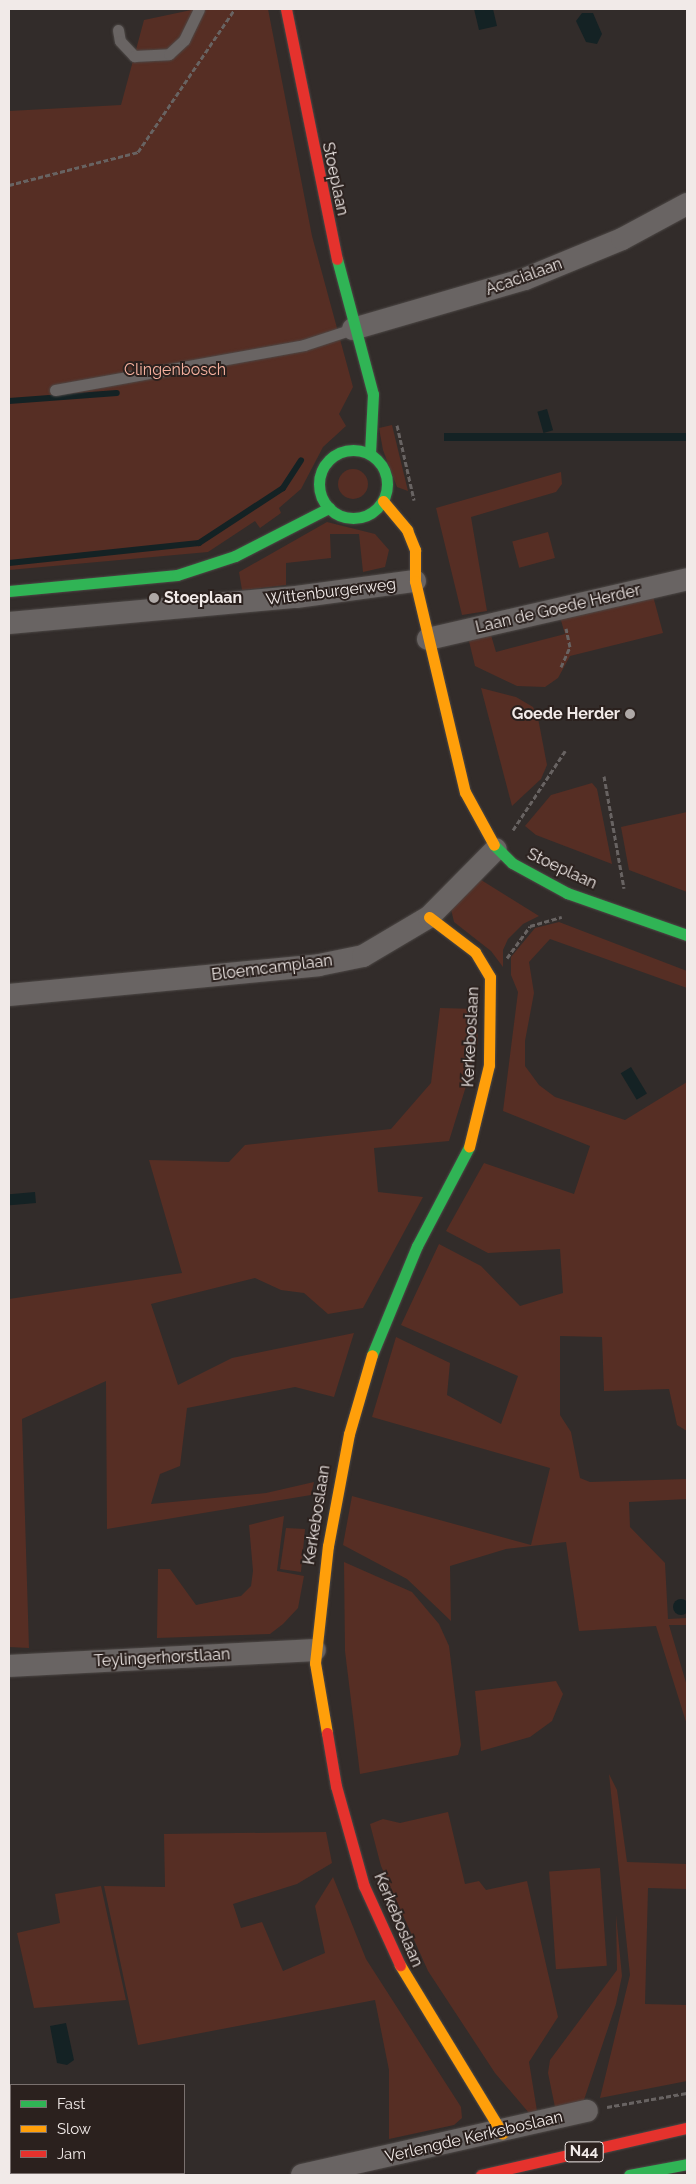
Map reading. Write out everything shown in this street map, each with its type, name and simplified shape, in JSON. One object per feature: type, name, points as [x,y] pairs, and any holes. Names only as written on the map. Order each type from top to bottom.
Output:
[{"type":"street","name":"Stoeplaan","points":[[286,9],[353,329],[374,394],[370,454]]},
{"type":"street","name":"Acacialaan","points":[[353,329],[525,279],[622,239],[687,204]]},
{"type":"street","name":"Stoeplaan","points":[[359,422],[360,355]]},
{"type":"street","points":[[352,445],[370,454],[386,475],[383,501],[365,516],[346,517],[330,508],[320,492],[320,475],[328,460],[352,445]]},
{"type":"street","points":[[308,501],[320,492]]},
{"type":"street","name":"Stoeplaan","points":[[383,501],[407,530],[417,559],[415,581],[465,792],[533,876],[567,892],[687,935]]},
{"type":"street","points":[[9,592],[177,576],[235,556],[273,534],[330,508]]},
{"type":"street","points":[[273,534],[296,510]]},
{"type":"street","points":[[365,516],[378,526]]},
{"type":"street","name":"Stoeplaan","points":[[400,560],[415,581]]},
{"type":"street","name":"Laan de Goede Herder","points":[[428,639],[687,579]]},
{"type":"street","name":"Wittenburgerweg","points":[[9,623],[296,598],[415,581]]},
{"type":"street","name":"Bloemcamplaan","points":[[9,995],[319,965],[363,956],[429,917],[504,841]]},
{"type":"street","name":"Kerkeboslaan","points":[[429,917],[475,952],[490,977],[488,1066],[468,1153],[417,1246],[375,1344],[336,1490],[315,1650],[336,1786],[364,1886],[408,1984],[502,2133]]},
{"type":"street","name":"Teylingerhorstlaan","points":[[9,1666],[315,1650]]},
{"type":"street","name":"Verlengde Kerkeboslaan","points":[[302,2175],[502,2133],[587,2111]]},
{"type":"street","name":"N44","points":[[481,2175],[687,2128]]},
{"type":"street","points":[[629,2175],[687,2164]]},
{"type":"lane","points":[[118,30],[120,41],[134,56],[169,54],[184,40],[199,9]]},
{"type":"lane","points":[[55,390],[304,344],[353,329]]},
{"type":"path","points":[[9,185],[138,152],[235,9]]},
{"type":"path","points":[[396,422],[415,503]]},
{"type":"path","points":[[560,668],[570,647],[562,608]]},
{"type":"path","points":[[504,841],[565,751]]},
{"type":"path","points":[[604,776],[624,889]]},
{"type":"path","points":[[506,968],[512,946],[530,926],[568,916]]},
{"type":"path","points":[[587,2111],[687,2093]]},
{"type":"green space","name":"Clingenbosch","points":[[196,9],[268,9],[312,236],[353,387],[339,414],[346,426],[323,447],[301,489],[279,508],[281,513],[260,528],[255,521],[208,552],[9,570],[9,111],[121,105],[144,20]]},
{"type":"green space","points":[[392,425],[408,491],[397,487],[383,450],[379,428]]},
{"type":"green space","points":[[353,469],[364,473],[368,484],[364,495],[353,499],[342,495],[338,484],[342,473]]},
{"type":"green space","points":[[561,472],[562,484],[556,492],[471,517],[487,611],[462,615],[436,508]]},
{"type":"green space","points":[[327,522],[375,534],[389,550],[385,567],[363,572],[359,534],[330,534],[331,558],[286,563],[286,585],[242,590],[239,572]]},
{"type":"green space","points":[[548,532],[555,558],[519,568],[512,542]]},
{"type":"green space","points":[[653,596],[663,633],[570,656],[558,678],[545,687],[517,686],[475,666],[468,637],[491,635],[496,652],[565,634],[560,617]]},
{"type":"green space","points":[[481,688],[516,697],[533,707],[538,718],[547,765],[541,779],[512,806]]},
{"type":"green space","points":[[592,783],[597,789],[612,864],[536,835],[525,826],[551,795]]},
{"type":"green space","points":[[687,812],[687,892],[629,870],[621,827]]},
{"type":"green space","points":[[478,878],[539,916],[523,924],[508,939],[503,950],[503,967],[491,951],[454,922],[451,909]]},
{"type":"green space","points":[[559,922],[687,971],[687,988],[550,939],[529,962],[534,993],[525,1041],[525,1066],[539,1085],[555,1097],[625,1120],[687,1082],[687,1431],[677,1425],[669,1389],[604,1391],[602,1337],[560,1336],[560,1415],[571,1432],[580,1478],[590,1482],[687,1479],[687,1499],[629,1502],[630,1527],[665,1563],[668,1619],[687,1618],[687,1625],[669,1625],[687,1686],[687,1725],[656,1626],[579,1631],[566,1542],[506,1549],[450,1566],[451,1621],[407,1579],[343,1545],[352,1496],[531,1545],[550,1468],[372,1417],[396,1337],[450,1363],[447,1395],[501,1424],[518,1376],[401,1325],[439,1244],[481,1266],[520,1306],[563,1293],[560,1249],[488,1253],[446,1231],[484,1163],[574,1194],[590,1146],[503,1111],[518,992],[511,975],[511,957],[535,928]]},
{"type":"green space","points":[[440,1008],[476,1009],[478,1042],[449,1141],[374,1148],[378,1192],[423,1197],[363,1308],[328,1314],[304,1293],[281,1290],[255,1278],[151,1304],[178,1385],[232,1358],[354,1333],[334,1397],[295,1387],[187,1408],[180,1466],[160,1474],[151,1504],[266,1493],[314,1482],[311,1495],[107,1529],[106,1381],[22,1419],[29,1648],[9,1647],[9,1299],[182,1273],[149,1160],[229,1162],[245,1145],[391,1129],[431,1083]]},
{"type":"green space","points":[[284,1516],[277,1571],[304,1576],[298,1608],[283,1624],[270,1634],[157,1638],[158,1569],[170,1569],[196,1605],[241,1596],[251,1586],[253,1571],[249,1525]]},
{"type":"green space","points":[[286,1528],[305,1529],[301,1572],[280,1569]]},
{"type":"green space","points":[[344,1562],[412,1592],[439,1624],[449,1646],[461,1745],[458,1755],[360,1774],[345,1651]]},
{"type":"green space","points":[[556,1681],[563,1694],[552,1721],[530,1737],[481,1751],[475,1691]]},
{"type":"green space","points":[[609,1774],[617,1790],[627,1862],[687,1864],[687,1889],[648,1888],[645,2004],[687,2005],[687,2081],[600,2098],[630,1975]]},
{"type":"green space","points":[[448,1812],[465,1884],[479,1881],[486,1890],[527,1881],[558,2017],[529,2062],[537,2111],[529,2113],[495,2073],[428,1971],[381,1866],[370,1824],[383,1819],[400,1823]]},
{"type":"green space","points":[[326,1832],[332,1863],[297,1884],[233,1904],[241,1928],[262,1922],[283,1971],[325,1953],[315,1906],[333,1877],[366,1959],[461,2107],[462,2118],[454,2125],[389,2139],[389,2070],[375,2000],[138,2045],[104,1886],[165,1887],[164,1834]]},
{"type":"green space","points":[[600,1868],[607,1966],[556,1969],[549,1872]]},
{"type":"green space","points":[[101,1886],[126,2000],[34,2008],[17,1933],[60,1923],[55,1894]]},
{"type":"green space","points":[[616,1915],[622,1976],[616,2004],[582,2106],[556,2112],[548,2073],[550,2060],[617,1970]]},
{"type":"shaded area","points":[[474,9],[493,9],[497,26],[479,30]]},
{"type":"shaded area","points":[[582,13],[593,13],[602,34],[597,44],[586,42],[576,21]]},
{"type":"shaded area","points":[[547,409],[553,430],[543,433],[537,412]]},
{"type":"shaded area","points":[[444,433],[687,433],[687,441],[444,441]]},
{"type":"shaded area","points":[[631,1067],[647,1094],[637,1100],[621,1073]]},
{"type":"shaded area","points":[[35,1192],[36,1203],[10,1205],[9,1194]]},
{"type":"shaded area","points":[[678,1599],[684,1599],[689,1604],[687,1613],[678,1615],[673,1610],[673,1604]]},
{"type":"shaded area","points":[[66,2023],[74,2060],[67,2065],[57,2063],[50,2026]]},
{"type":"waterway","points":[[9,401],[117,393]]},
{"type":"waterway","points":[[9,563],[199,543],[283,488],[301,460]]},
{"type":"traffic: fast","points":[[337,259],[373,394],[370,454]]},
{"type":"traffic: fast","points":[[353,450],[366,453],[377,460],[384,471],[387,484],[384,497],[377,508],[366,515],[353,518],[340,515],[329,508],[322,497],[319,484],[322,471],[329,460],[340,453],[353,450]]},
{"type":"traffic: fast","points":[[9,591],[177,575],[235,556],[329,508]]},
{"type":"traffic: fast","points":[[494,845],[512,863],[567,893],[687,935]]},
{"type":"traffic: fast","points":[[372,1355],[417,1246],[469,1147]]},
{"type":"traffic: fast","points":[[629,2175],[687,2164]]},
{"type":"traffic: slow","points":[[383,501],[407,530],[415,550],[415,581],[465,792],[494,845]]},
{"type":"traffic: slow","points":[[429,917],[475,952],[490,977],[489,1065],[469,1147]]},
{"type":"traffic: slow","points":[[327,1733],[315,1663],[328,1546],[349,1434],[372,1355]]},
{"type":"traffic: slow","points":[[400,1965],[502,2133]]},
{"type":"traffic: jam","points":[[286,9],[337,259]]},
{"type":"traffic: jam","points":[[327,1733],[336,1786],[364,1886],[400,1965]]},
{"type":"traffic: jam","points":[[481,2175],[687,2128]]},
{"type":"place","name":"Stoeplaan","points":[[154,598]]},
{"type":"place","name":"Goede Herder","points":[[630,714]]}]
